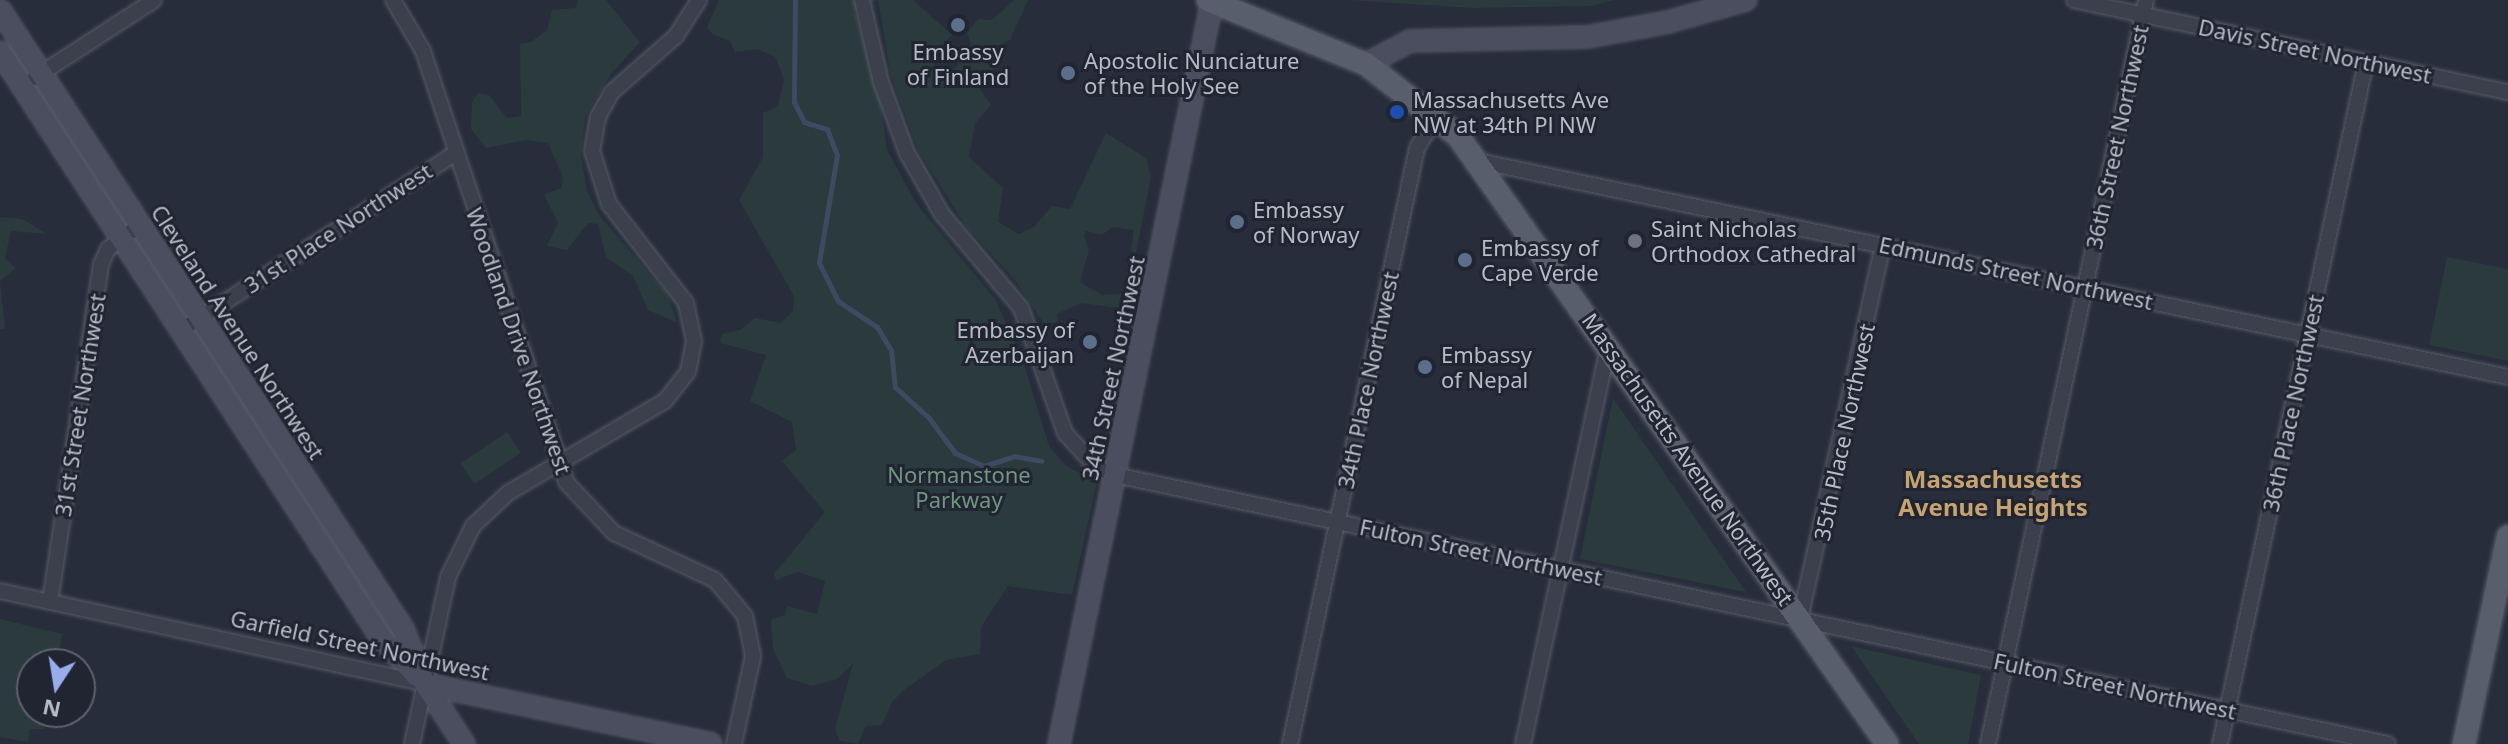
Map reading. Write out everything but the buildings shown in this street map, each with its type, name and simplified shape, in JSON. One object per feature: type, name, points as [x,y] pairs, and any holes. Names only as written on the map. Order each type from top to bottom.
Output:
[{"type":"main road","points":[[1366,64],[1410,41],[1587,37],[1681,19],[1746,0]]},
{"type":"main road","name":"34th Street Northwest","points":[[1059,744],[1211,1]]},
{"type":"main road","name":"Massachusetts Avenue Northwest","points":[[1211,1],[1366,64],[1437,116],[1478,161],[1887,744]]},
{"type":"main road","name":"Cleveland Avenue Northwest","points":[[0,10],[403,629],[425,684]]},
{"type":"main road","name":"Cleveland Avenue Northwest","points":[[0,52],[382,639],[425,684],[464,744]]},
{"type":"main road","points":[[286,491],[305,479]]},
{"type":"main road","points":[[2464,744],[2508,537]]},
{"type":"main road","name":"Garfield Street Northwest","points":[[425,684],[711,744]]},
{"type":"street","points":[[22,85],[154,0]]},
{"type":"street","points":[[412,744],[448,577],[461,544],[494,504],[665,401],[691,364],[694,341],[686,303],[609,204],[592,151],[595,125],[612,92],[676,36],[699,0]]},
{"type":"street","name":"Fulton Street Northwest","points":[[862,0],[883,90],[918,176],[951,225],[1021,308],[1074,447],[1115,475],[2388,744]]},
{"type":"street","name":"Davis Street Northwest","points":[[2074,0],[2145,7],[2366,62],[2508,92]]},
{"type":"street","name":"Woodland Drive Northwest","points":[[402,3],[423,51],[558,465],[581,501],[614,533],[709,577],[739,606],[753,650],[734,744]]},
{"type":"street","name":"36th Street Northwest","points":[[1988,744],[2145,7]]},
{"type":"street","name":"36th Place Northwest","points":[[2220,744],[2366,62]]},
{"type":"street","name":"34th Place Northwest","points":[[1290,744],[1417,148],[1437,116]]},
{"type":"street","name":"31st Place Northwest","points":[[181,330],[456,153]]},
{"type":"street","name":"Edmunds Street Northwest","points":[[1478,161],[2508,377]]},
{"type":"street","name":"31st Street Northwest","points":[[50,602],[101,264],[122,238],[140,225]]},
{"type":"street","name":"35th Place Northwest","points":[[1800,619],[1883,245]]},
{"type":"street","points":[[1523,744],[1608,346]]},
{"type":"street","name":"Garfield Street Northwest","points":[[0,591],[425,684]]},
{"type":"green space","points":[[578,0],[606,0],[640,42],[610,75],[585,117],[581,156],[587,191],[599,215],[668,295],[677,323],[648,310],[633,276],[606,257],[598,224],[588,223],[567,250],[547,246],[558,223],[544,195],[561,188],[563,178],[548,143],[526,140],[486,148],[471,129],[472,102],[478,93],[489,95],[507,118],[521,116],[520,44],[531,42],[547,30],[552,10],[575,8]]},
{"type":"green space","name":"Normanstone Parkway","points":[[719,0],[878,0],[854,10],[879,93],[887,150],[916,203],[995,299],[1022,358],[1049,446],[1066,466],[1097,482],[1072,595],[1008,586],[981,627],[980,654],[946,660],[904,690],[892,702],[882,725],[866,726],[858,744],[840,741],[835,729],[853,664],[837,679],[812,686],[787,678],[773,649],[771,619],[785,615],[787,606],[817,614],[825,581],[798,572],[776,580],[774,574],[825,512],[782,461],[796,450],[792,422],[750,401],[766,355],[720,343],[722,334],[740,330],[755,318],[781,323],[793,311],[794,296],[739,200],[763,157],[763,113],[778,106],[784,79],[775,57],[758,49],[735,52],[730,41],[712,34],[707,27]]},
{"type":"green space","points":[[878,0],[913,0],[952,35],[933,54],[933,64],[943,72],[955,69],[971,45],[967,33],[978,19],[992,20],[1014,0],[1028,0],[1010,40],[977,55],[994,69],[978,86],[991,105],[975,124],[969,157],[1003,188],[998,222],[1019,234],[1034,227],[1052,206],[1070,209],[1106,133],[1146,158],[1151,177],[1136,253],[1131,251],[1134,230],[1113,227],[1102,235],[1086,231],[1084,235],[1089,250],[1080,282],[1102,295],[1121,294],[1118,308],[1081,303],[1057,314],[1058,321],[1046,327],[1014,279],[965,225],[918,150],[891,76]]},
{"type":"green space","points":[[1348,0],[1614,0],[1591,6],[1472,8]]},
{"type":"green space","points":[[0,217],[22,219],[47,234],[11,231],[5,258],[16,268],[0,281]]},
{"type":"green space","points":[[2447,257],[2508,269],[2508,361],[2429,345]]},
{"type":"green space","points":[[0,281],[5,329],[0,329]]},
{"type":"green space","points":[[1613,398],[1746,592],[1580,559]]},
{"type":"green space","points":[[507,432],[521,453],[475,484],[461,463]]},
{"type":"green space","points":[[0,619],[62,634],[60,648],[16,648],[16,728],[45,729],[30,729],[28,742],[0,737]]},
{"type":"green space","points":[[1851,646],[1981,675],[1968,744],[1919,744]]},
{"type":"waterway","points":[[795,0],[794,102],[804,122],[827,129],[837,155],[819,263],[838,301],[877,327],[891,350],[895,387],[929,418],[955,453],[984,466],[1014,456],[1042,461]]},
{"type":"place","name":"Embassy of Finland","points":[[958,25]]},
{"type":"place","name":"Apostolic Nunciature of the Holy See","points":[[1068,73]]},
{"type":"place","name":"Massachusetts Ave NW at 34th Pl NW","points":[[1397,112]]},
{"type":"place","name":"Embassy of Norway","points":[[1237,222]]},
{"type":"place","name":"Saint Nicholas Orthodox Cathedral","points":[[1635,241]]},
{"type":"place","name":"Embassy of Cape Verde","points":[[1465,260]]},
{"type":"place","name":"Embassy of Azerbaijan","points":[[1090,342]]},
{"type":"place","name":"Embassy of Nepal","points":[[1425,367]]},
{"type":"district","name":"Massachusetts Avenue Heights","points":[[1993,493]]}]
